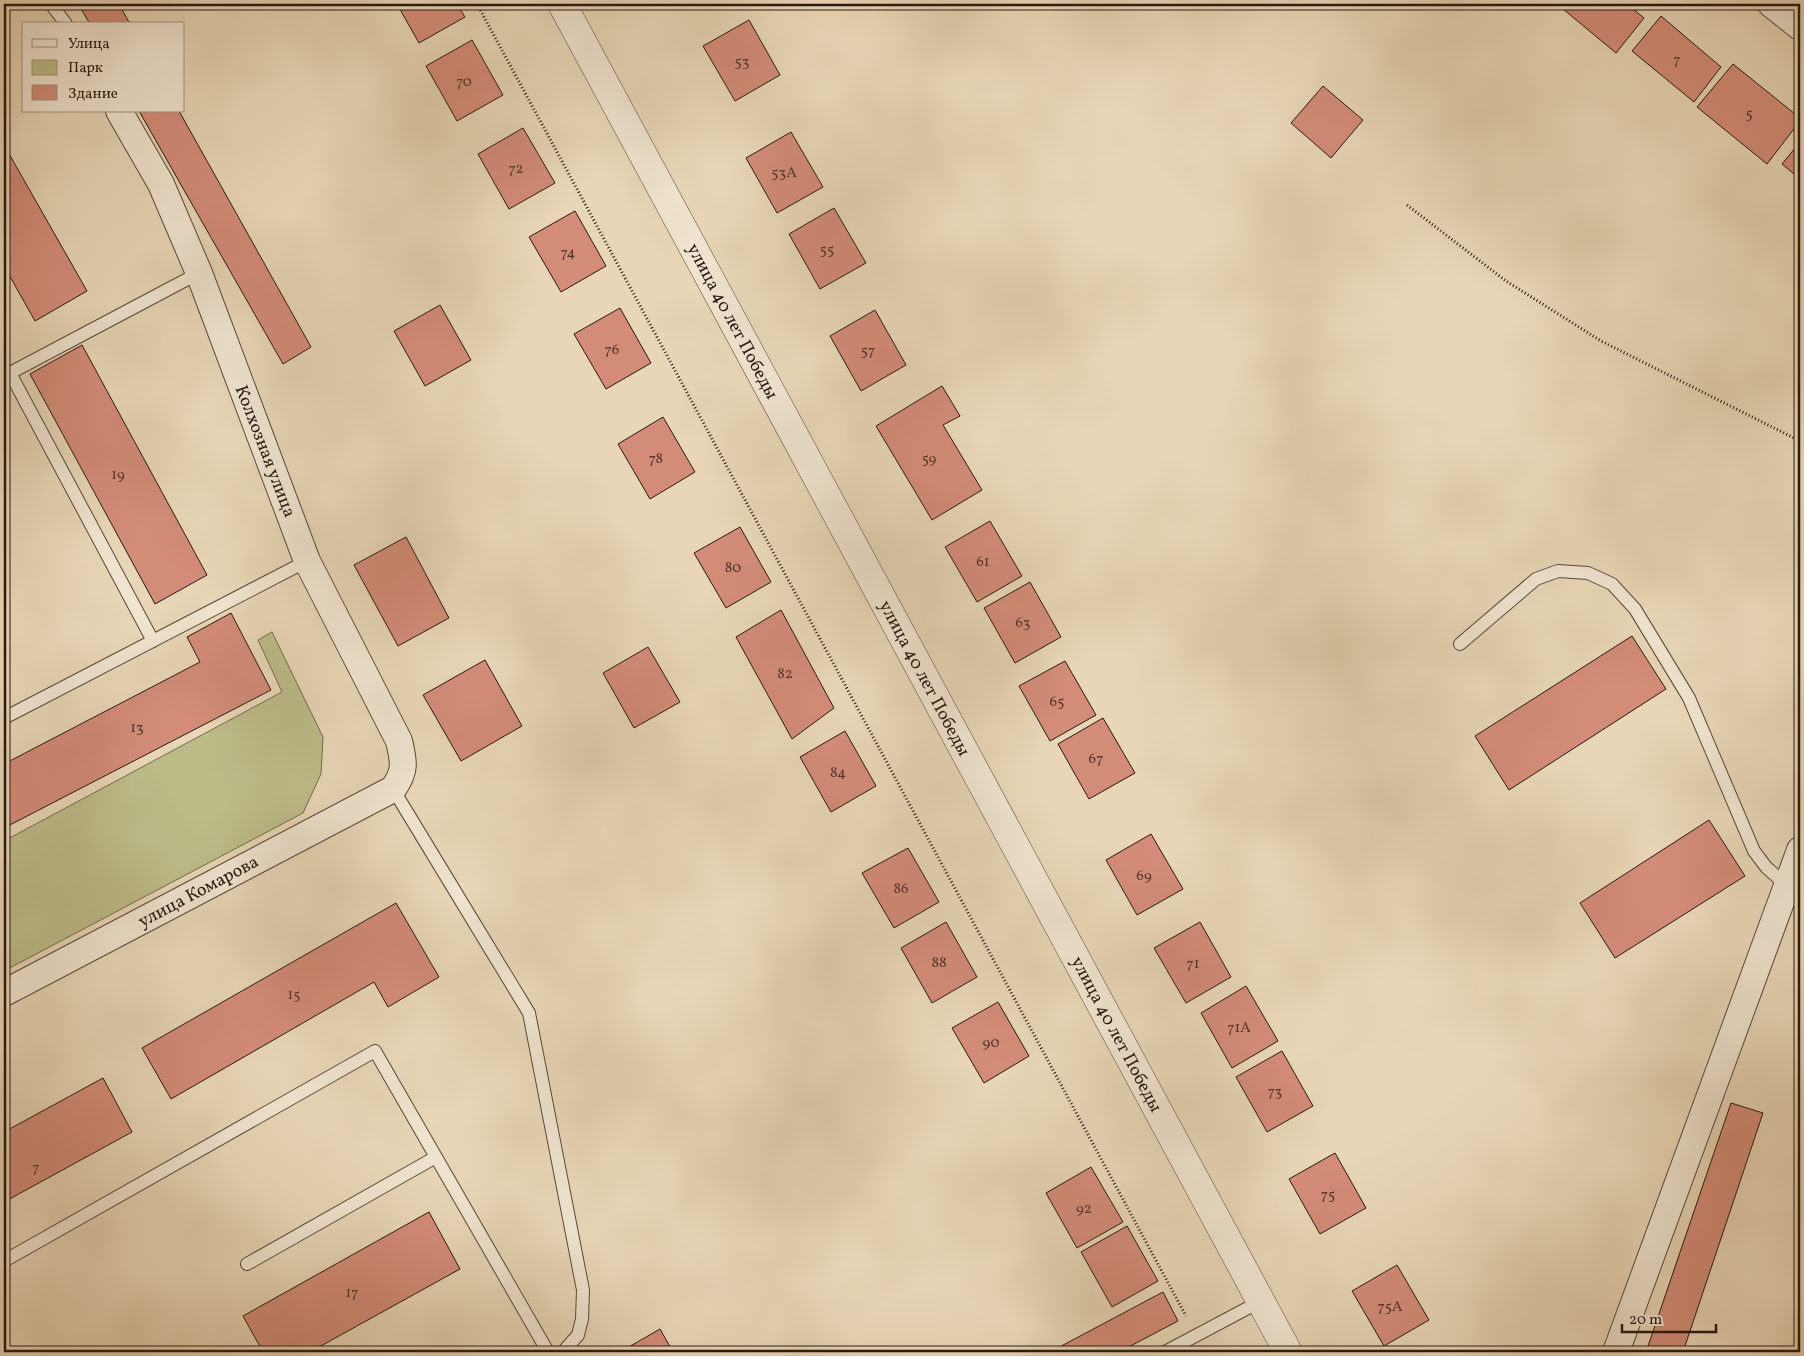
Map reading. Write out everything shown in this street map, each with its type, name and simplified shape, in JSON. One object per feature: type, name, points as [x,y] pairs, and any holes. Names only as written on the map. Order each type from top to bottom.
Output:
[{"type":"street","name":"улица 40 лет Победы","points":[[562,4],[1288,1352]]},
{"type":"street","points":[[1771,4],[1800,27]]},
{"type":"street","name":"Колхозная улица","points":[[120,112],[161,184],[199,273],[307,561],[400,741],[404,762],[401,778],[392,789]]},
{"type":"street","name":"улица Комарова","points":[[4,992],[392,789]]},
{"type":"street","points":[[1616,1352],[1800,850]]},
{"type":"lane","points":[[51,4],[64,22]]},
{"type":"lane","points":[[153,641],[10,374],[199,273]]},
{"type":"lane","points":[[4,718],[307,561]]},
{"type":"lane","points":[[1460,644],[1536,579],[1558,571],[1588,573],[1612,584],[1635,609],[1689,698],[1754,851],[1766,868],[1787,886]]},
{"type":"lane","points":[[392,789],[529,1013],[583,1290],[582,1319],[578,1335],[563,1352]]},
{"type":"lane","points":[[4,1261],[375,1051],[548,1352]]},
{"type":"lane","points":[[246,1264],[436,1157]]},
{"type":"lane","points":[[1165,1352],[1261,1301]]},
{"type":"path","points":[[477,4],[1196,1335]]},
{"type":"path","points":[[1407,205],[1506,281],[1601,341],[1800,441]]},
{"type":"green space","points":[[272,632],[323,737],[321,774],[303,813],[4,971],[4,841],[282,692],[258,640]]},
{"type":"building","points":[[78,4],[119,4],[129,22],[89,22]]},
{"type":"building","points":[[397,4],[457,4],[465,17],[419,43]]},
{"type":"building","points":[[1557,4],[1627,4],[1644,18],[1616,53]]},
{"type":"building","points":[[1661,16],[1721,67],[1694,102],[1632,51]]},
{"type":"building","points":[[749,20],[780,75],[735,101],[703,46]]},
{"type":"building","points":[[472,40],[503,95],[457,121],[426,66]]},
{"type":"building","points":[[1733,64],[1800,118],[1800,121],[1767,164],[1697,107]]},
{"type":"building","points":[[1323,86],[1363,120],[1331,158],[1291,123]]},
{"type":"building","points":[[140,112],[180,112],[311,347],[283,364]]},
{"type":"building","points":[[523,128],[555,183],[509,209],[478,154]]},
{"type":"building","points":[[791,132],[823,187],[777,213],[746,158]]},
{"type":"building","points":[[1800,142],[1800,179],[1782,164]]},
{"type":"building","points":[[4,145],[87,291],[35,321],[4,266]]},
{"type":"building","points":[[834,208],[866,263],[820,289],[789,234]]},
{"type":"building","points":[[575,211],[606,266],[561,292],[529,237]]},
{"type":"building","points":[[440,305],[471,360],[425,386],[394,331]]},
{"type":"building","points":[[620,308],[651,363],[606,389],[574,334]]},
{"type":"building","points":[[875,310],[906,365],[861,391],[830,336]]},
{"type":"building","points":[[82,345],[207,575],[155,604],[30,374]]},
{"type":"building","points":[[942,386],[960,416],[943,425],[982,490],[932,520],[876,426]]},
{"type":"building","points":[[663,417],[695,472],[650,499],[618,444]]},
{"type":"building","points":[[990,521],[1022,576],[977,602],[945,547]]},
{"type":"building","points":[[740,527],[771,582],[726,608],[694,553]]},
{"type":"building","points":[[406,537],[449,618],[398,646],[354,565]]},
{"type":"building","points":[[1030,582],[1061,637],[1015,663],[984,608]]},
{"type":"building","points":[[781,610],[834,708],[792,739],[736,637]]},
{"type":"building","points":[[231,613],[271,690],[4,828],[4,764],[200,662],[187,637]]},
{"type":"building","points":[[1632,636],[1666,689],[1509,790],[1475,736]]},
{"type":"building","points":[[648,647],[680,702],[634,728],[603,673]]},
{"type":"building","points":[[485,660],[522,726],[461,761],[423,695]]},
{"type":"building","points":[[1065,661],[1096,715],[1050,741],[1019,686]]},
{"type":"building","points":[[1103,718],[1135,773],[1089,799],[1058,744]]},
{"type":"building","points":[[845,731],[876,786],[831,812],[800,757]]},
{"type":"building","points":[[1709,820],[1745,876],[1615,958],[1580,903]]},
{"type":"building","points":[[1151,834],[1183,889],[1137,915],[1106,860]]},
{"type":"building","points":[[908,848],[939,902],[894,928],[862,873]]},
{"type":"building","points":[[396,903],[439,977],[388,1007],[374,982],[171,1099],[142,1048]]},
{"type":"building","points":[[946,922],[977,977],[932,1003],[901,948]]},
{"type":"building","points":[[1200,922],[1231,977],[1186,1003],[1154,948]]},
{"type":"building","points":[[1246,986],[1278,1041],[1232,1068],[1201,1013]]},
{"type":"building","points":[[998,1002],[1029,1056],[984,1083],[952,1028]]},
{"type":"building","points":[[1282,1051],[1313,1106],[1267,1132],[1236,1077]]},
{"type":"building","points":[[103,1078],[132,1132],[4,1202],[4,1132]]},
{"type":"building","points":[[1731,1103],[1763,1113],[1683,1352],[1646,1352]]},
{"type":"building","points":[[1335,1153],[1366,1208],[1320,1234],[1289,1179]]},
{"type":"building","points":[[1091,1167],[1123,1222],[1077,1248],[1046,1193]]},
{"type":"building","points":[[429,1212],[460,1269],[310,1352],[263,1352],[243,1316]]},
{"type":"building","points":[[1127,1226],[1158,1281],[1112,1307],[1081,1252]]},
{"type":"building","points":[[1397,1265],[1429,1320],[1384,1346],[1352,1291]]},
{"type":"building","points":[[1163,1292],[1178,1321],[1119,1352],[1050,1352]]},
{"type":"building","points":[[660,1329],[673,1352],[620,1352]]}]
